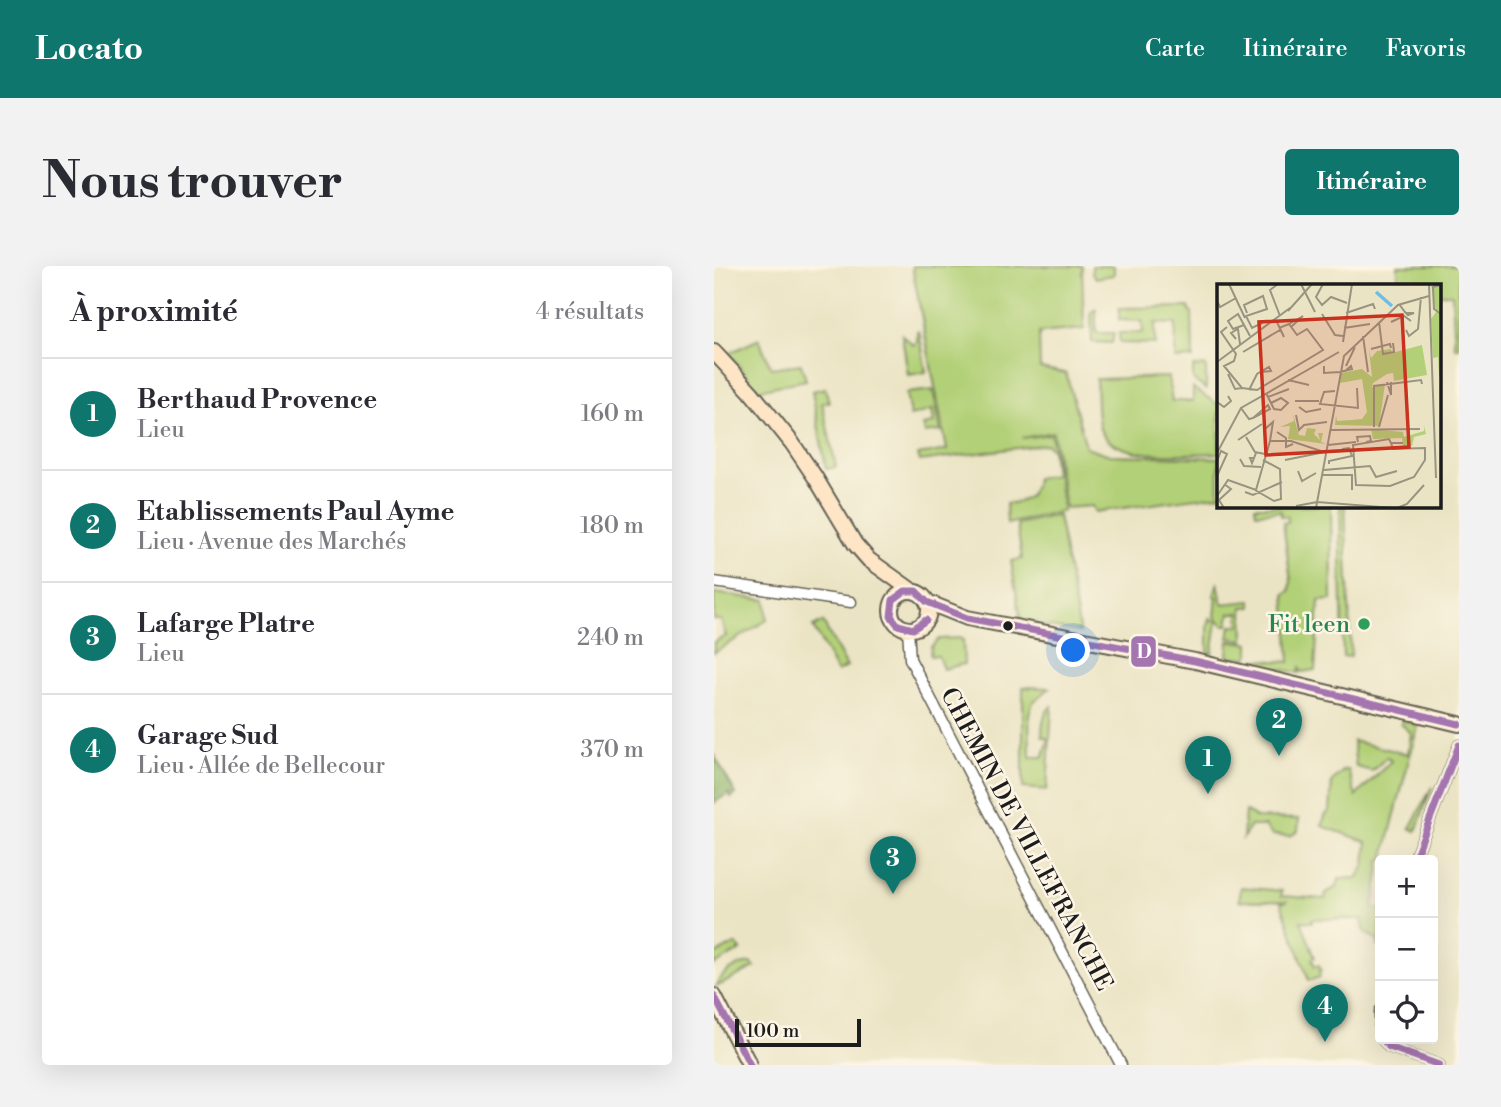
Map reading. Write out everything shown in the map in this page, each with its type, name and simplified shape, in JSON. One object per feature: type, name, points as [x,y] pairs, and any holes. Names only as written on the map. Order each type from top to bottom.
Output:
[{"type":"street","points":[[714,352],[792,443],[855,544],[869,560],[911,590],[921,594],[927,602],[929,608],[926,620],[918,627],[908,629],[898,625],[891,616],[891,605],[896,596],[911,590]]},
{"type":"street","points":[[891,576],[896,596]]},
{"type":"street","points":[[714,582],[851,602]]},
{"type":"street","points":[[927,602],[967,618],[1206,663],[1459,724]]},
{"type":"street","points":[[926,620],[967,618]]},
{"type":"street","name":"CHEMIN DE VILLEFRANCHE","points":[[908,629],[910,659],[1121,1065]]},
{"type":"street","points":[[1416,855],[1459,745]]},
{"type":"street","points":[[714,996],[749,1064]]},
{"type":"street","points":[[714,1010],[749,1064]]},
{"type":"street","points":[[1386,1044],[1439,1065]]},
{"type":"green space","points":[[912,266],[1082,266],[1084,329],[1039,333],[1040,368],[1066,373],[1086,447],[1110,455],[1217,458],[1217,495],[1095,512],[1092,506],[1065,508],[1053,432],[1022,438],[1051,434],[1063,511],[1007,524],[1006,504],[1027,498],[1033,490],[1036,478],[1055,475],[1052,450],[1047,444],[920,461],[918,455],[947,450]]},
{"type":"green space","points":[[1092,266],[1114,266],[1114,275],[1096,278],[1092,273]]},
{"type":"green space","points":[[1398,266],[1458,266],[1459,347],[1455,347],[1452,294],[1441,294],[1441,284],[1398,284]]},
{"type":"green space","points":[[1189,307],[1192,312],[1193,358],[1175,359],[1176,324],[1155,323],[1155,344],[1120,343],[1119,333],[1143,333],[1142,321],[1119,320],[1119,308]]},
{"type":"green space","points":[[1096,309],[1096,333],[1114,333],[1112,343],[1092,342],[1091,312]]},
{"type":"green space","points":[[919,331],[926,372],[908,375],[902,335],[913,345],[917,342]]},
{"type":"green space","points":[[759,339],[771,368],[801,364],[806,380],[758,390],[729,353]]},
{"type":"green space","points":[[1206,366],[1206,389],[1193,380],[1193,367]]},
{"type":"green space","points":[[1168,377],[1172,401],[1193,401],[1193,388],[1217,404],[1217,453],[1136,452],[1108,440],[1100,429],[1096,379]]},
{"type":"green space","points":[[825,388],[829,402],[822,403],[836,467],[826,469],[812,391]]},
{"type":"green space","points":[[933,390],[941,431],[925,433],[923,425],[934,423],[932,410],[910,416],[906,393]]},
{"type":"green space","points":[[1255,508],[1331,508],[1332,600],[1319,601],[1315,670],[1301,672],[1300,666],[1299,673],[1261,665],[1257,660],[1290,662],[1285,594],[1290,591],[1291,581],[1283,523],[1288,522],[1288,517],[1281,516],[1281,511],[1256,513]]},
{"type":"green space","points":[[1340,508],[1345,508],[1351,656],[1343,657]]},
{"type":"green space","points":[[1058,515],[1080,632],[1021,622],[1011,561],[1022,559],[1017,524]]},
{"type":"green space","points":[[1218,582],[1222,604],[1251,601],[1252,607],[1243,607],[1244,640],[1229,638],[1231,626],[1239,626],[1239,613],[1230,613],[1228,625],[1223,625],[1215,617],[1217,597],[1214,596]]},
{"type":"green space","points":[[714,593],[766,600],[767,620],[714,653],[714,642],[726,636],[721,620],[714,620]]},
{"type":"green space","points":[[1210,618],[1217,622],[1212,654],[1208,653]]},
{"type":"green space","points":[[823,622],[847,667],[837,672],[813,627]]},
{"type":"green space","points":[[939,639],[963,640],[964,664],[943,669],[938,656],[930,656],[931,647]]},
{"type":"green space","points":[[1229,641],[1249,643],[1249,658],[1228,657]]},
{"type":"green space","points":[[1023,687],[1050,688],[1033,702],[1029,714],[1030,757],[1043,757],[1049,739],[1042,736],[1043,724],[1045,715],[1052,706],[1047,790],[1023,788]]},
{"type":"green space","points":[[1402,720],[1418,725],[1384,855],[1375,855],[1375,938],[1365,933],[1362,919],[1301,921],[1315,957],[1312,959],[1315,966],[1319,965],[1321,970],[1320,977],[1309,981],[1281,903],[1288,901],[1239,901],[1241,887],[1282,891],[1281,896],[1325,899],[1326,893],[1337,887],[1339,879],[1357,878],[1365,866],[1367,842],[1322,826],[1330,810],[1332,781],[1344,770],[1348,770],[1356,796],[1391,761],[1387,757],[1372,771],[1356,767],[1353,741],[1408,754],[1411,733],[1401,724]]},
{"type":"green space","points":[[714,755],[736,794],[731,798],[729,793],[714,803]]},
{"type":"green space","points":[[1432,787],[1416,831],[1410,828]]},
{"type":"green space","points":[[1245,811],[1257,818],[1299,819],[1298,831],[1290,836],[1272,835],[1265,826],[1251,826],[1243,838]]},
{"type":"green space","points":[[735,944],[741,950],[714,965],[714,955]]},
{"type":"green space","points":[[752,963],[755,967],[716,987],[721,977],[730,970]]},
{"type":"transit line","name":"D","points":[[926,620],[913,629],[898,625],[891,616],[893,600],[905,591],[916,591],[927,602],[967,618],[1195,661],[1459,724]]},
{"type":"transit line","name":"D","points":[[1416,855],[1459,745]]},
{"type":"transit line","name":"D","points":[[714,996],[750,1065]]},
{"type":"transit line","name":"D","points":[[1386,1044],[1439,1065]]},
{"type":"place","name":"Fit leen","points":[[1364,624]]},
{"type":"place","name":"Etablissements Paul Ayme","points":[[1279,756]]},
{"type":"place","name":"Berthaud Provence","points":[[1208,794]]},
{"type":"place","name":"Lafarge Platre","points":[[893,894]]},
{"type":"place","name":"Garage Sud","points":[[1325,1042]]}]
